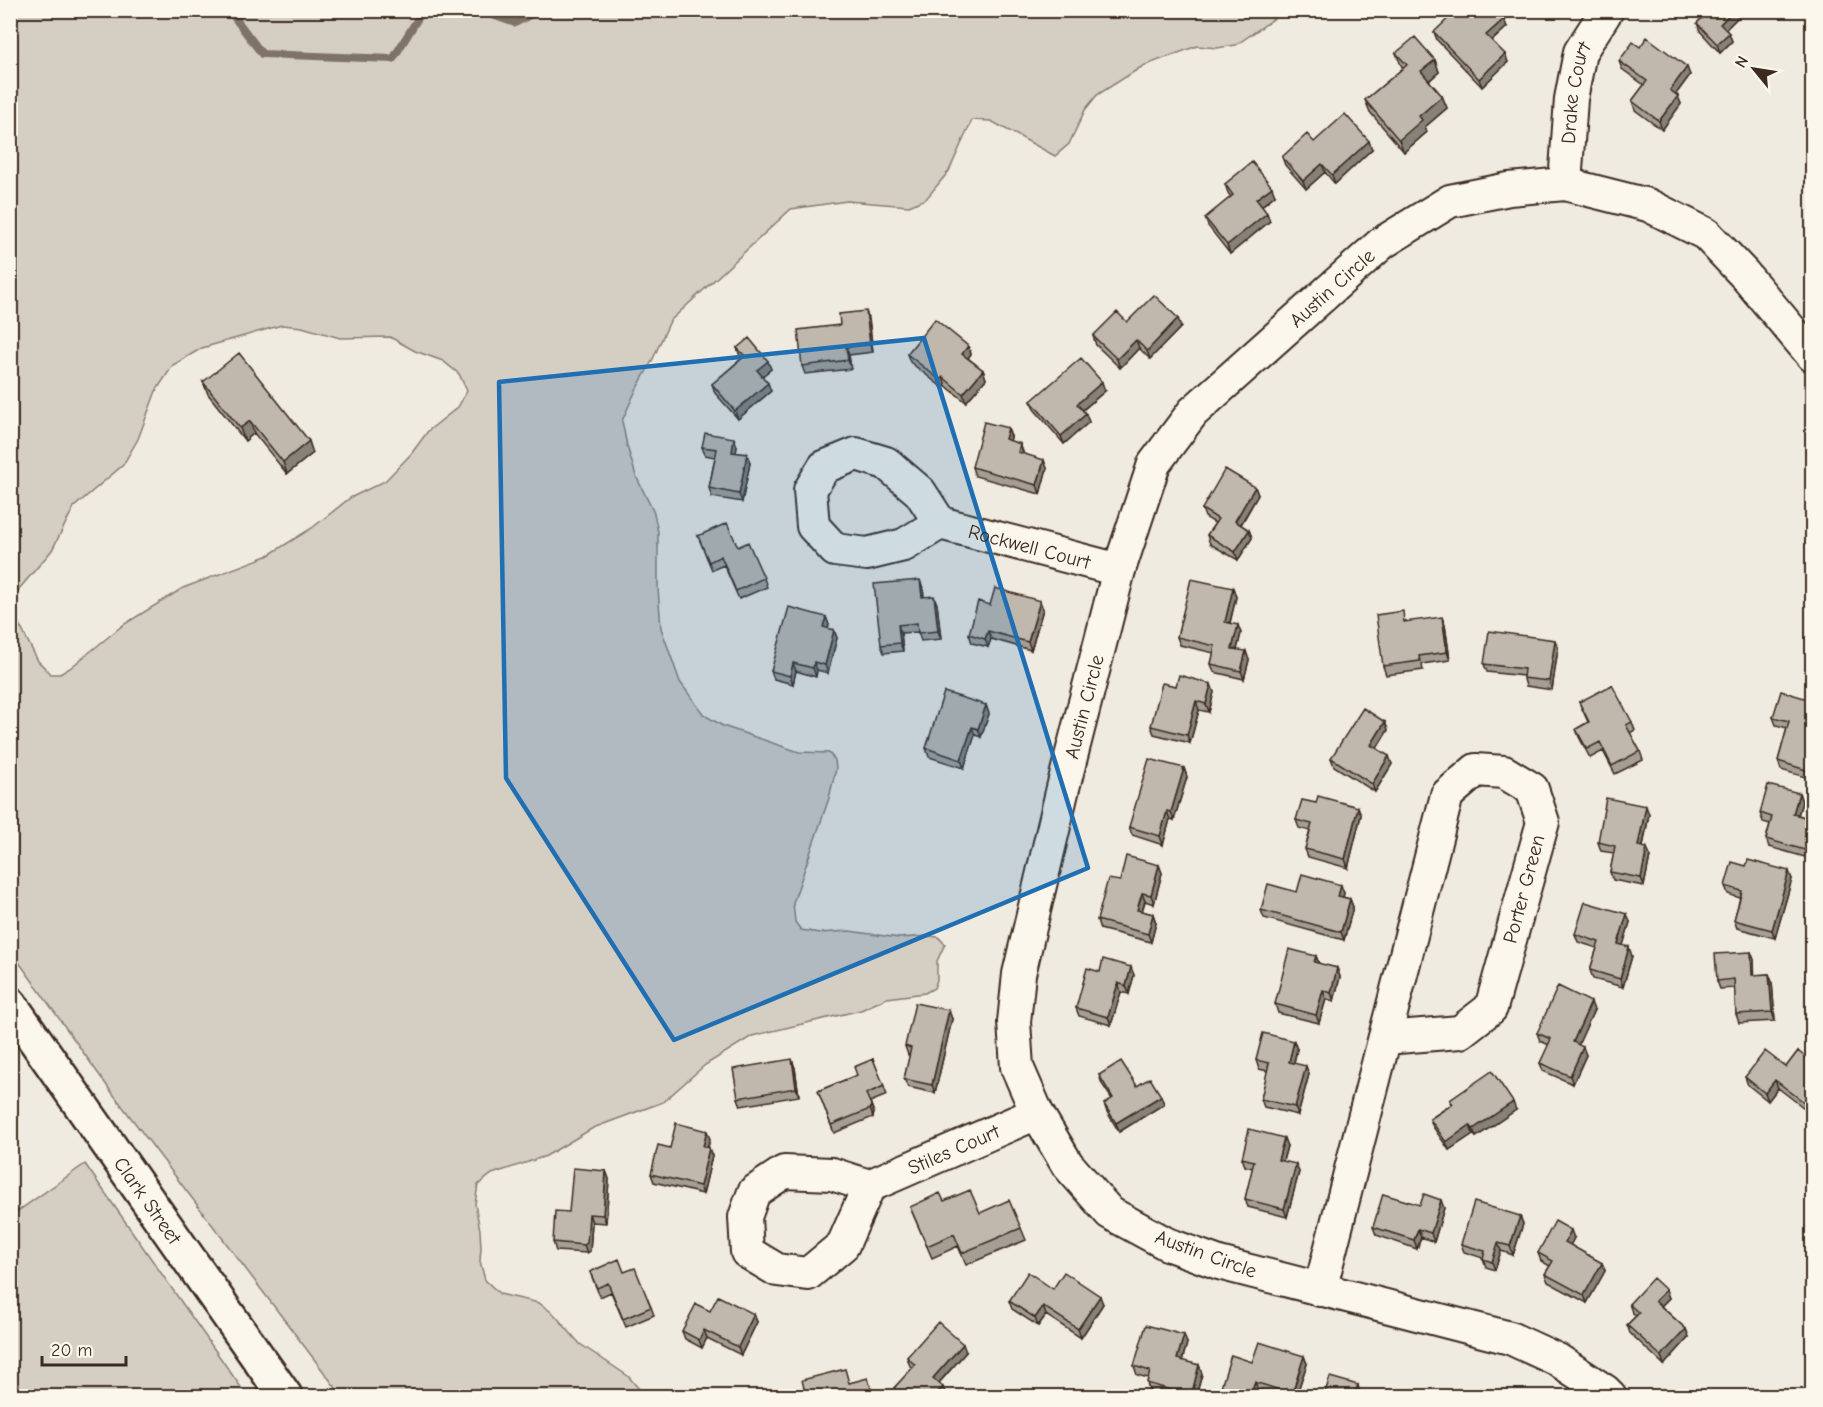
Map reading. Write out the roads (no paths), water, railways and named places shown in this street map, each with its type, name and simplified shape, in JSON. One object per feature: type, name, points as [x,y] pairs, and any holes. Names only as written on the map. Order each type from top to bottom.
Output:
[{"type":"main road","name":"Clark Street","points":[[10,1004],[285,1396]]},
{"type":"street","name":"Drake Court","points":[[1565,184],[1571,99],[1580,51],[1607,10]]},
{"type":"street","name":"Austin Circle","points":[[1610,1396],[1558,1360],[1510,1338],[1320,1290],[1209,1259],[1167,1244],[1110,1213],[1067,1164],[1037,1113],[1017,1067],[1014,1022],[1019,974],[1119,570],[1154,464],[1193,412],[1382,243],[1450,201],[1509,189],[1565,184],[1648,205],[1706,234],[1744,274],[1812,355]]},
{"type":"street","name":"Rockwell Court","points":[[940,523],[1119,570]]},
{"type":"street","name":"Porter Green","points":[[1320,1290],[1385,1038],[1448,795],[1476,770],[1504,772],[1532,789],[1543,822],[1491,1008],[1461,1032],[1385,1038]]},
{"type":"street","name":"Stiles Court","points":[[869,1186],[1037,1113]]},
{"type":"waterway","points":[[229,10],[262,54],[393,59],[423,10]]},
{"type":"waterway","points":[[478,10],[515,23],[539,10]]}]
